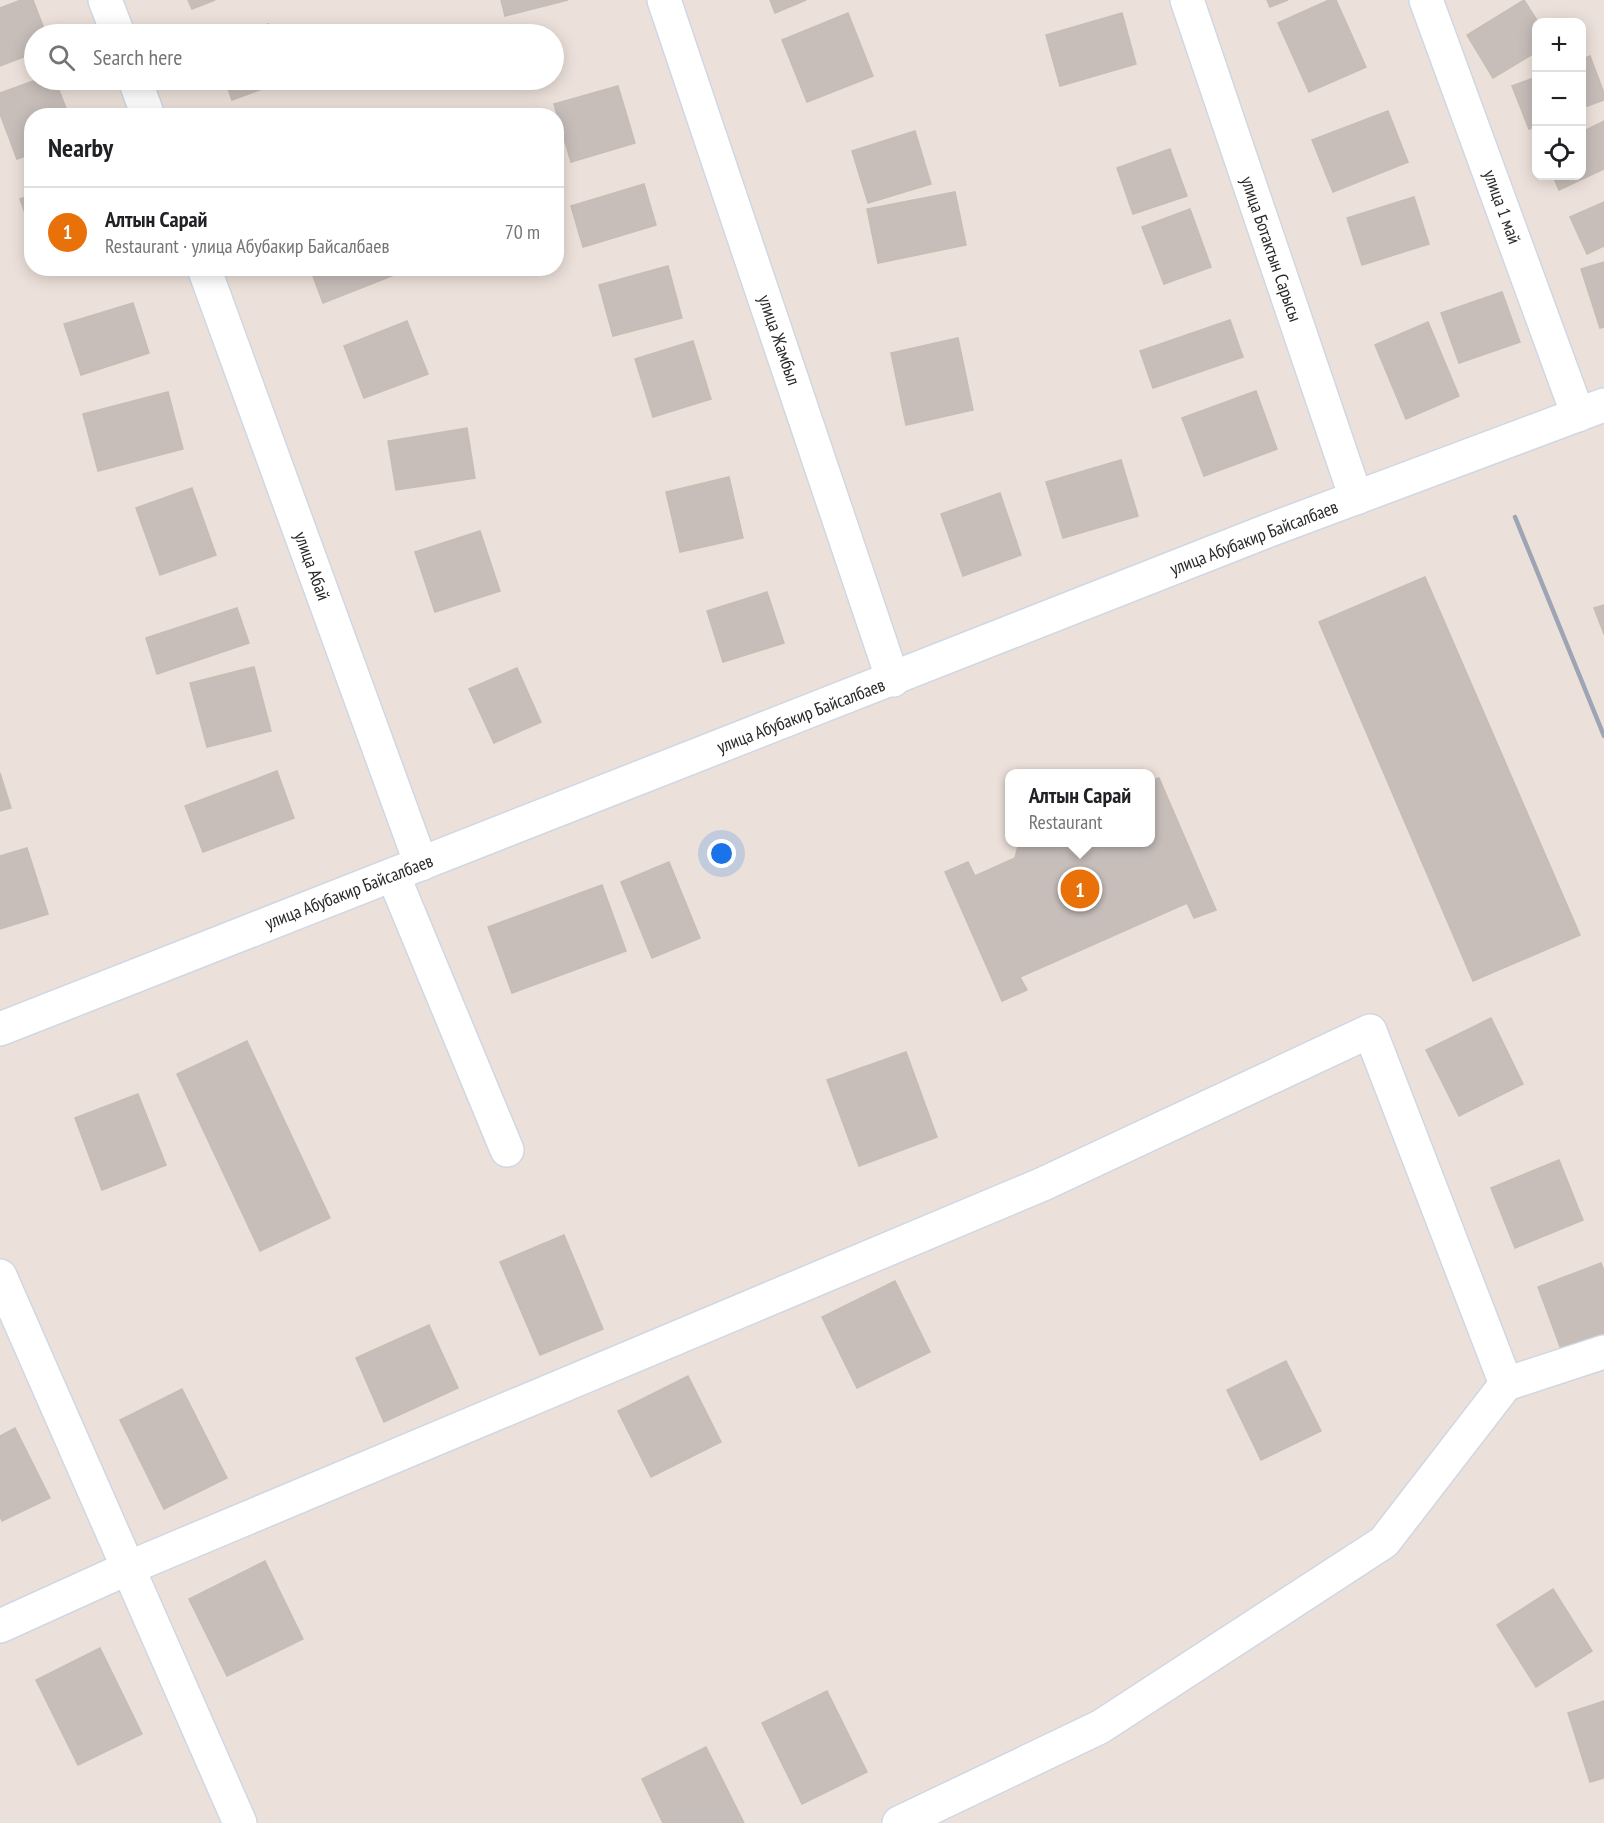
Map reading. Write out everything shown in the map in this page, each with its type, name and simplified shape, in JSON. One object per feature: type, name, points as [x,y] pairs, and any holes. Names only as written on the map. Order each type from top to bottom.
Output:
[{"type":"street","points":[[105,0],[114,24]]},
{"type":"street","name":"улица Жамбыл","points":[[664,0],[893,680]]},
{"type":"street","name":"улица Ботактын Сарысы","points":[[1187,0],[1356,498]]},
{"type":"street","name":"улица 1 май","points":[[1426,0],[1591,410]]},
{"type":"street","points":[[139,90],[145,108]]},
{"type":"street","name":"улица Абай","points":[[207,276],[407,870],[507,1150]]},
{"type":"street","name":"улица Абубакир Байсалбаев","points":[[0,1029],[1356,498],[1591,410]]},
{"type":"street","points":[[0,1626],[128,1568],[1043,1184],[1370,1031],[1506,1384]]},
{"type":"street","points":[[0,1276],[240,1823]]},
{"type":"street","points":[[898,1823],[1100,1727],[1384,1542],[1506,1384],[1604,1352]]},
{"type":"building","points":[[21,0],[33,0],[42,24],[24,24],[24,57],[0,66],[0,8]]},
{"type":"building","points":[[188,0],[215,0],[192,9]]},
{"type":"building","points":[[501,0],[568,0],[505,16]]},
{"type":"building","points":[[770,0],[806,0],[775,13]]},
{"type":"building","points":[[1267,0],[1288,0],[1270,7]]},
{"type":"building","points":[[1329,0],[1336,0],[1366,67],[1309,92],[1278,23]]},
{"type":"building","points":[[1524,0],[1535,18],[1532,18],[1532,54],[1493,78],[1467,35]]},
{"type":"building","points":[[848,13],[873,76],[807,102],[782,40]]},
{"type":"building","points":[[1122,13],[1136,64],[1060,86],[1046,35]]},
{"type":"building","points":[[1590,56],[1604,93],[1604,100],[1586,107],[1586,72],[1586,58]]},
{"type":"building","points":[[1532,78],[1532,128],[1529,129],[1512,86]]},
{"type":"building","points":[[24,84],[24,90],[59,90],[66,108],[24,108],[24,157],[17,159],[0,114],[0,93]]},
{"type":"building","points":[[618,86],[635,143],[571,162],[564,138],[564,108],[555,108],[554,104]]},
{"type":"building","points":[[228,90],[260,90],[232,100]]},
{"type":"building","points":[[1388,111],[1408,162],[1333,192],[1312,140]]},
{"type":"building","points":[[1604,121],[1604,169],[1586,177],[1586,130]]},
{"type":"building","points":[[915,131],[931,184],[868,203],[852,151]]},
{"type":"building","points":[[1170,149],[1187,196],[1133,214],[1117,168]]},
{"type":"building","points":[[1555,180],[1580,180],[1559,190]]},
{"type":"building","points":[[644,184],[656,225],[583,247],[571,206]]},
{"type":"building","points":[[955,192],[966,245],[878,263],[867,209]]},
{"type":"building","points":[[1414,197],[1429,244],[1362,265],[1347,218]]},
{"type":"building","points":[[24,198],[24,210],[20,199]]},
{"type":"building","points":[[1604,202],[1604,246],[1587,254],[1570,217]]},
{"type":"building","points":[[1190,209],[1211,267],[1164,284],[1142,227]]},
{"type":"building","points":[[1604,262],[1604,327],[1600,328],[1581,269]]},
{"type":"building","points":[[668,266],[682,318],[613,336],[599,285]]},
{"type":"building","points":[[313,276],[391,276],[323,303]]},
{"type":"building","points":[[1502,292],[1520,342],[1459,363],[1441,313]]},
{"type":"building","points":[[133,303],[149,353],[81,375],[64,324]]},
{"type":"building","points":[[1230,320],[1243,357],[1153,388],[1140,351]]},
{"type":"building","points":[[407,321],[428,374],[364,398],[344,346]]},
{"type":"building","points":[[1428,322],[1459,396],[1406,419],[1375,345]]},
{"type":"building","points":[[958,338],[973,410],[906,425],[891,353]]},
{"type":"building","points":[[693,341],[711,399],[653,417],[635,359]]},
{"type":"building","points":[[1256,391],[1277,449],[1204,476],[1182,418]]},
{"type":"building","points":[[168,392],[183,449],[98,471],[83,414]]},
{"type":"building","points":[[467,428],[475,478],[396,490],[388,441]]},
{"type":"building","points":[[1121,460],[1138,516],[1063,538],[1046,482]]},
{"type":"building","points":[[729,477],[743,538],[680,552],[666,492]]},
{"type":"building","points":[[192,488],[216,555],[160,575],[136,508]]},
{"type":"building","points":[[1000,493],[1021,555],[963,576],[941,514]]},
{"type":"building","points":[[480,531],[500,591],[435,612],[415,552]]},
{"type":"building","points":[[1425,577],[1580,935],[1473,981],[1319,622]]},
{"type":"building","points":[[767,592],[784,643],[723,662],[707,611]]},
{"type":"building","points":[[1604,605],[1604,634],[1594,608]]},
{"type":"building","points":[[237,608],[249,643],[157,674],[146,638]]},
{"type":"building","points":[[254,667],[271,731],[207,747],[190,683]]},
{"type":"building","points":[[517,668],[541,722],[494,743],[469,689]]},
{"type":"building","points":[[277,771],[294,818],[203,852],[185,806]]},
{"type":"building","points":[[0,773],[11,808],[0,811]]},
{"type":"building","points":[[1159,778],[1216,910],[1194,918],[1187,903],[1020,977],[1027,990],[1002,1001],[945,872],[968,862],[975,876],[1015,858],[1018,847],[1155,847],[1155,779]]},
{"type":"building","points":[[27,848],[48,914],[0,929],[0,856]]},
{"type":"building","points":[[669,862],[700,938],[652,958],[621,882]]},
{"type":"building","points":[[602,885],[626,951],[512,993],[488,927]]},
{"type":"building","points":[[1491,1018],[1523,1084],[1459,1116],[1426,1050]]},
{"type":"building","points":[[247,1041],[330,1218],[260,1251],[177,1074]]},
{"type":"building","points":[[906,1052],[937,1137],[859,1166],[827,1080]]},
{"type":"building","points":[[138,1094],[166,1165],[102,1190],[75,1118]]},
{"type":"building","points":[[1559,1160],[1583,1220],[1515,1248],[1491,1188]]},
{"type":"building","points":[[564,1235],[603,1329],[540,1355],[500,1262]]},
{"type":"building","points":[[1601,1263],[1604,1271],[1604,1333],[1561,1349],[1538,1287]]},
{"type":"building","points":[[895,1281],[930,1352],[857,1388],[822,1317]]},
{"type":"building","points":[[429,1325],[458,1388],[384,1422],[356,1358]]},
{"type":"building","points":[[1286,1361],[1321,1431],[1261,1460],[1227,1390]]},
{"type":"building","points":[[688,1376],[721,1442],[651,1477],[618,1411]]},
{"type":"building","points":[[182,1389],[227,1478],[164,1509],[120,1420]]},
{"type":"building","points":[[15,1428],[50,1498],[2,1521],[0,1516],[0,1436]]},
{"type":"building","points":[[265,1561],[303,1639],[227,1676],[189,1599]]},
{"type":"building","points":[[1553,1589],[1592,1651],[1536,1687],[1497,1625]]},
{"type":"building","points":[[100,1648],[142,1734],[78,1765],[36,1680]]},
{"type":"building","points":[[827,1691],[867,1772],[802,1804],[762,1723]]},
{"type":"building","points":[[1604,1701],[1604,1778],[1590,1782],[1568,1713]]},
{"type":"building","points":[[706,1747],[744,1823],[663,1823],[642,1779]]},
{"type":"railway","points":[[1515,517],[1604,736]]},
{"type":"place","name":"Алтын Сарай","points":[[1080,889]]}]
